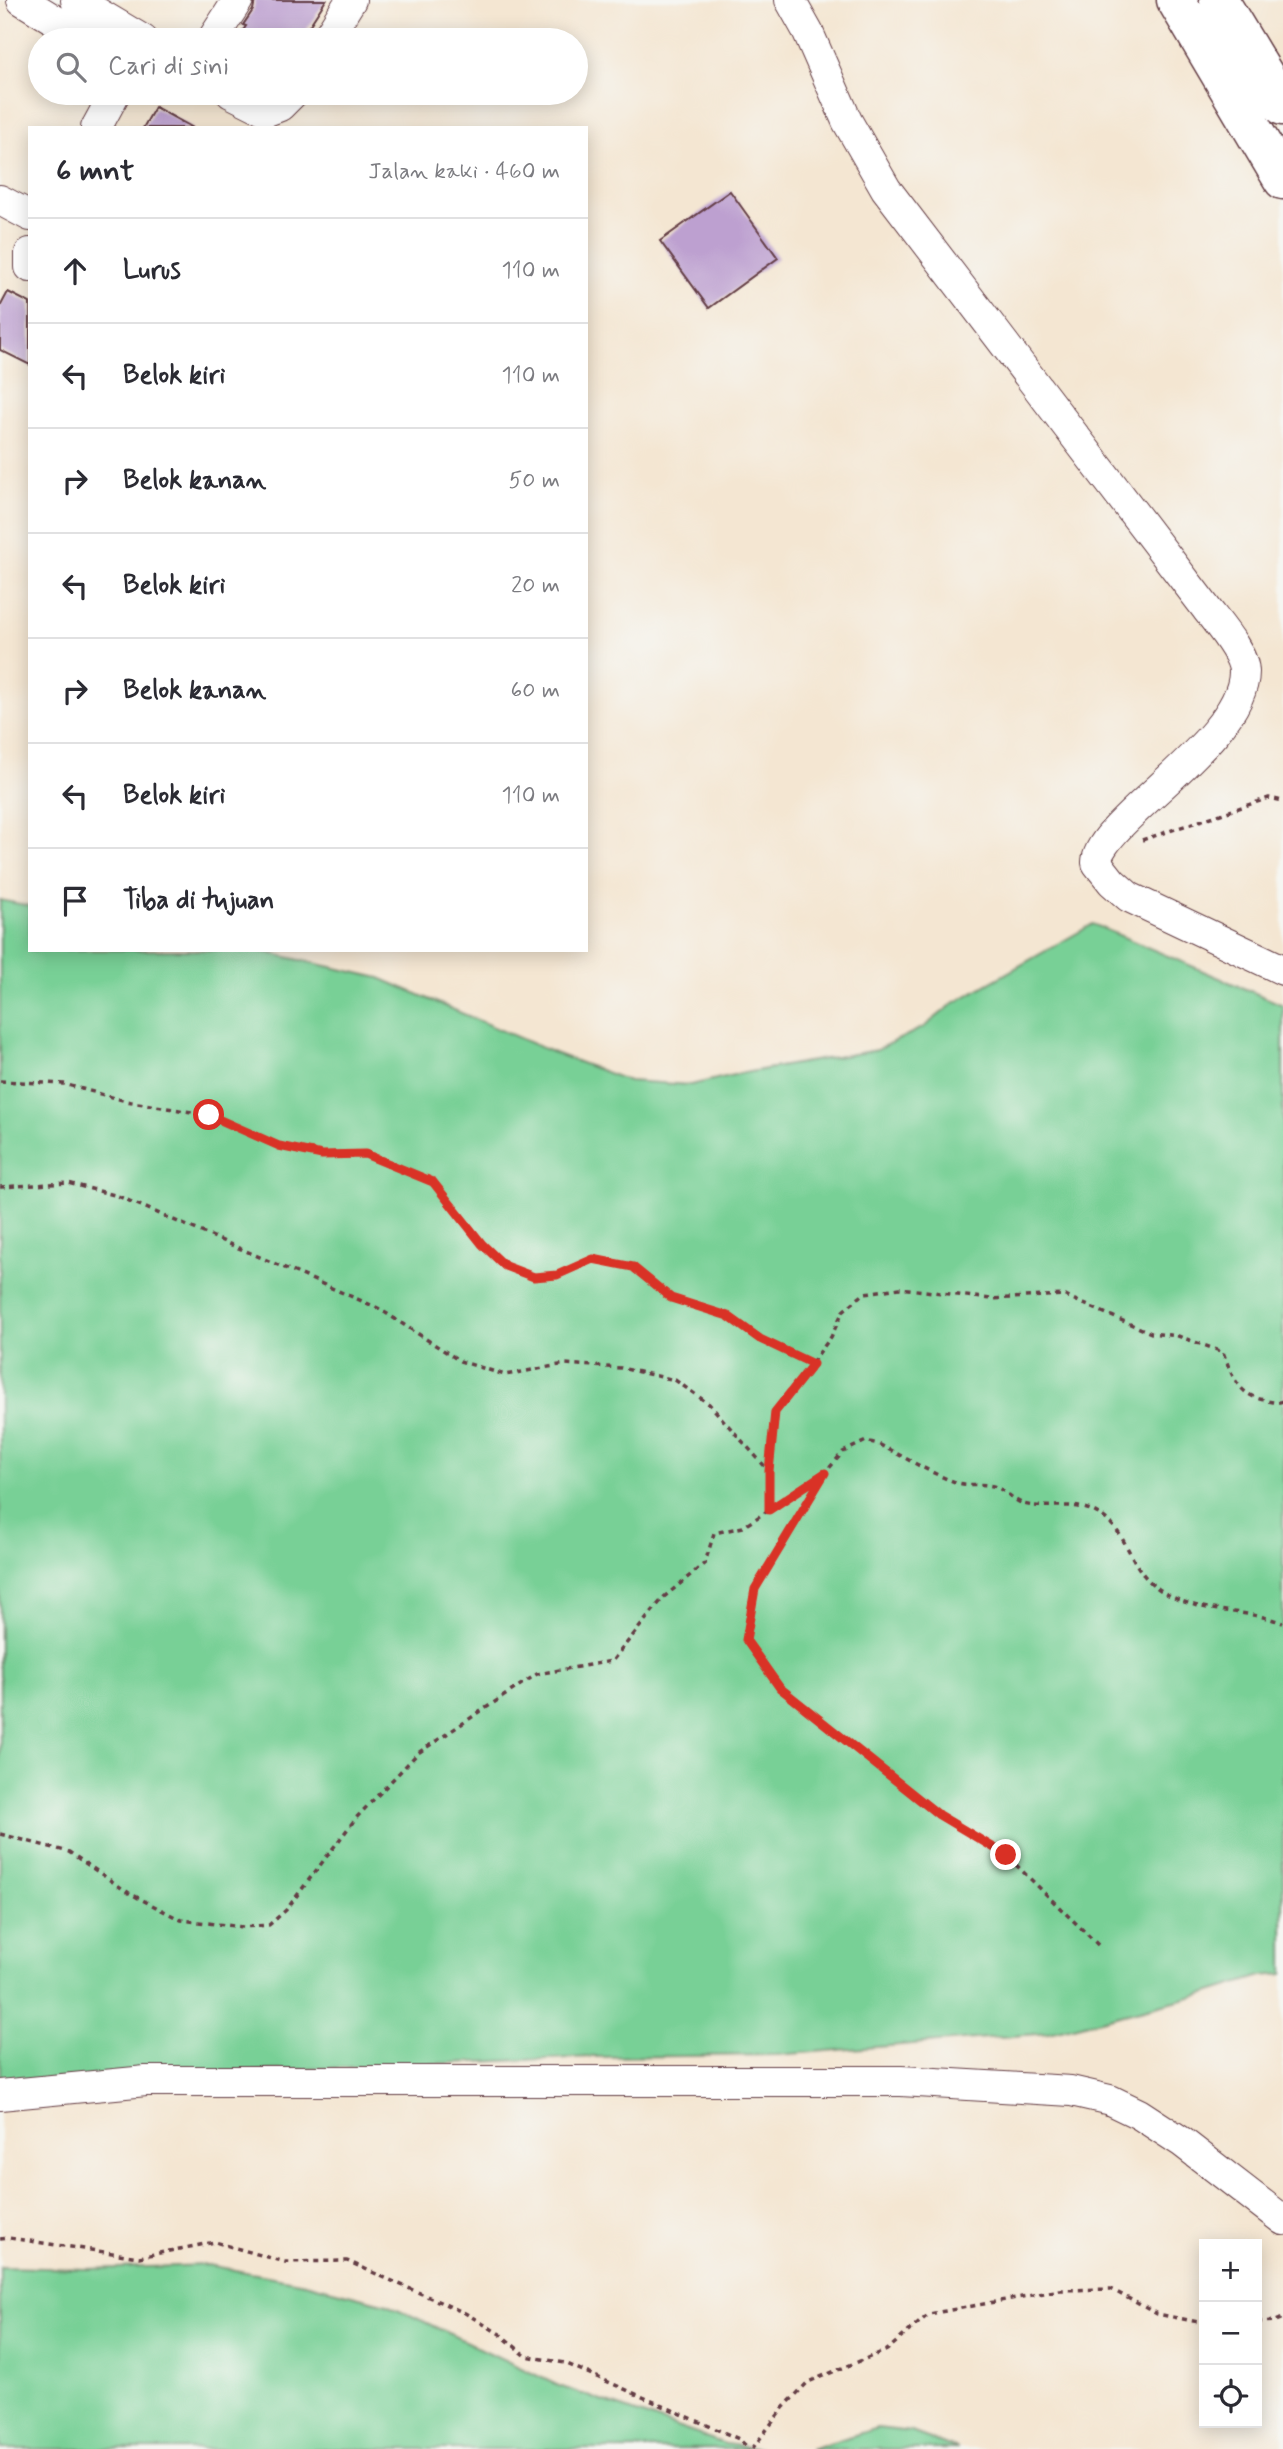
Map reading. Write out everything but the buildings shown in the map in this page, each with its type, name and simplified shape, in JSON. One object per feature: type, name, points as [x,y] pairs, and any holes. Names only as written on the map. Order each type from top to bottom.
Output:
[{"type":"highway","points":[[1176,0],[1283,180]]},
{"type":"highway","points":[[1219,0],[1283,106]]},
{"type":"street","points":[[22,0],[100,19],[124,28]]},
{"type":"street","points":[[75,0],[100,19]]},
{"type":"street","points":[[220,28],[238,0]]},
{"type":"street","points":[[334,28],[351,0]]},
{"type":"street","points":[[790,0],[847,121],[887,189],[1206,608],[1238,653],[1245,670],[1240,694],[1228,717],[1176,773],[1112,835],[1099,851],[1097,863],[1129,897],[1283,970]]},
{"type":"street","points":[[97,126],[108,105]]},
{"type":"street","points":[[255,105],[267,111],[281,105]]},
{"type":"street","points":[[0,200],[28,215]]},
{"type":"street","points":[[0,2095],[146,2081],[901,2081],[1071,2091],[1110,2100],[1139,2115],[1182,2142],[1283,2221]]},
{"type":"path","points":[[1137,842],[1269,798],[1283,801]]},
{"type":"path","points":[[0,1082],[64,1084],[126,1101],[209,1115],[279,1146],[322,1155],[365,1154],[433,1182],[482,1244],[505,1266],[534,1277],[557,1275],[593,1259],[633,1267],[671,1298],[728,1316],[760,1339],[813,1364]]},
{"type":"path","points":[[0,1187],[68,1183],[118,1196],[378,1308],[460,1361],[505,1375],[565,1364],[621,1368],[675,1380],[709,1404],[769,1471]]},
{"type":"path","points":[[769,1510],[769,1471],[775,1412],[813,1364],[831,1337],[843,1311],[865,1293],[900,1288],[991,1299],[1063,1295],[1151,1333],[1178,1336],[1223,1352],[1232,1378],[1248,1396],[1276,1404],[1283,1401]]},
{"type":"path","points":[[1098,1945],[1006,1855],[939,1815],[780,1688],[746,1640],[755,1589],[825,1473],[843,1452],[866,1441],[878,1444],[958,1484],[979,1483],[998,1488],[1024,1504],[1070,1506],[1089,1510],[1107,1518],[1120,1531],[1131,1558],[1155,1586],[1186,1604],[1218,1611],[1265,1616],[1283,1623]]},
{"type":"path","points":[[0,1834],[69,1852],[129,1893],[181,1920],[243,1927],[269,1925],[286,1910],[356,1818],[418,1753],[537,1674],[612,1661],[664,1597],[705,1563],[714,1533],[743,1527],[825,1473]]},
{"type":"path","points":[[0,2239],[139,2257],[215,2242],[285,2262],[347,2261],[465,2312],[500,2334],[526,2356],[565,2362],[739,2439],[751,2449],[808,2382],[887,2350],[929,2314],[1060,2290],[1111,2289],[1157,2314],[1199,2322]]},
{"type":"path","points":[[1262,2322],[1283,2318]]},
{"type":"green space","points":[[0,900],[28,906],[28,952],[265,952],[380,978],[554,1053],[629,1081],[691,1085],[738,1074],[877,1050],[924,1027],[954,1003],[1093,924],[1283,1005],[1283,1974],[1262,1976],[1207,1993],[1049,2033],[777,2055],[593,2057],[0,2082]]},
{"type":"green space","points":[[208,2265],[305,2283],[387,2304],[559,2386],[725,2444],[761,2449],[0,2449],[0,2267],[88,2269]]},
{"type":"green space","points":[[877,2428],[911,2432],[958,2449],[810,2449]]},
{"type":"route","points":[[209,1115],[279,1146],[322,1155],[365,1154],[433,1182],[482,1244],[505,1266],[534,1277],[557,1275],[593,1259],[633,1267],[671,1298],[728,1316],[760,1339],[813,1364],[775,1412],[769,1471],[769,1510],[825,1473],[755,1589],[746,1640],[780,1688],[939,1815],[1006,1855]]}]
